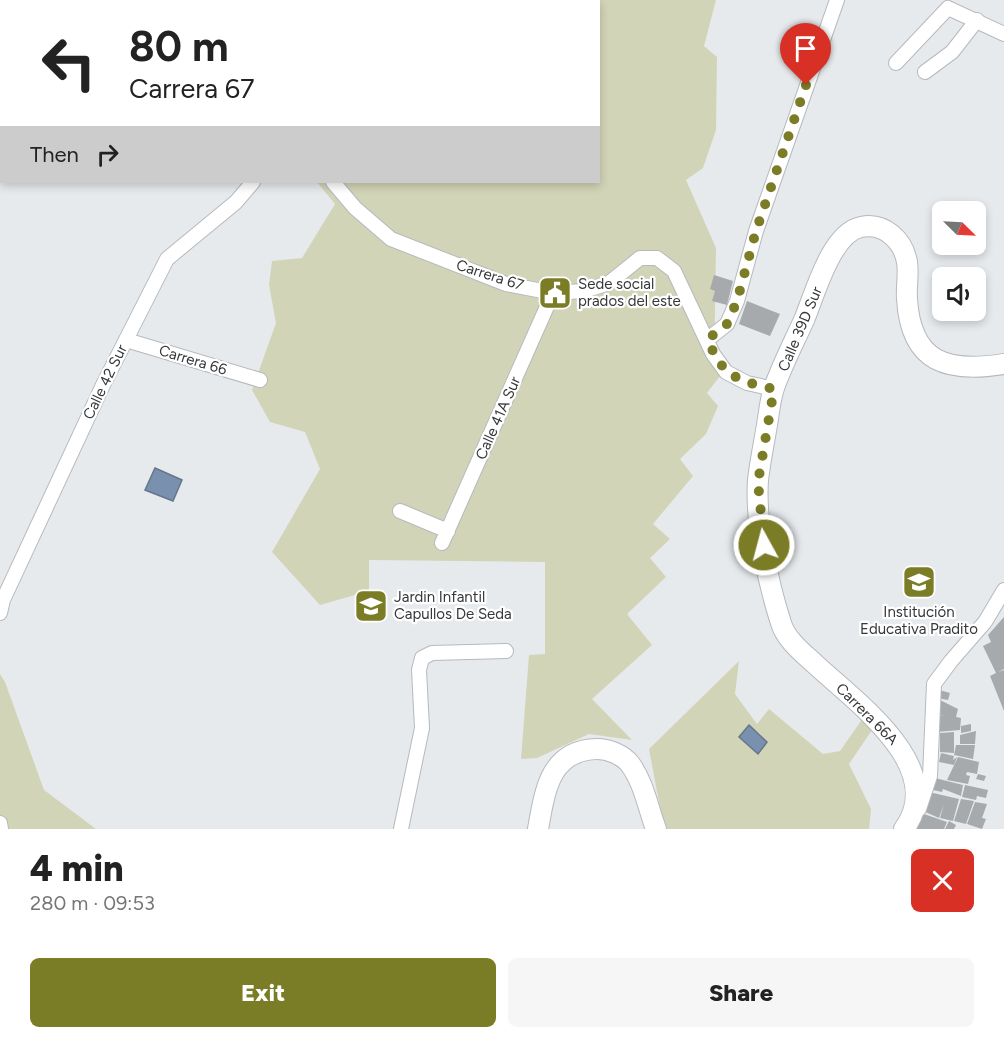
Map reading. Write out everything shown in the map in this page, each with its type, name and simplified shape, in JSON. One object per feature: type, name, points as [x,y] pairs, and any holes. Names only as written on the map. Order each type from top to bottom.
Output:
[{"type":"main road","name":"Calle 39D Sur","points":[[781,625],[769,578],[761,525],[758,482],[774,389],[836,247],[847,234],[864,226],[884,229],[891,233],[902,247],[907,262],[908,320],[917,344],[938,360],[957,366],[981,367],[1004,364]]},
{"type":"main road","name":"Carrera 66A","points":[[781,625],[798,648],[883,729],[906,755],[917,791],[907,825]]},
{"type":"main road","points":[[538,829],[551,777],[564,757],[586,750],[603,749],[620,755],[630,764],[644,790],[656,829]]},
{"type":"street","points":[[708,339],[727,324],[737,301],[756,231],[837,0]]},
{"type":"street","points":[[896,63],[948,8],[1004,34]]},
{"type":"street","points":[[925,72],[952,52],[977,20]]},
{"type":"street","name":"Calle 42 Sur","points":[[0,613],[3,600],[126,340],[167,259],[236,202],[252,183]]},
{"type":"street","name":"Carrera 67","points":[[334,183],[355,208],[391,239],[506,284],[553,293],[584,291],[609,283],[639,258],[657,258],[674,271],[708,339],[713,354],[726,372],[747,383],[774,389]]},
{"type":"street","name":"Calle 41A Sur","points":[[400,511],[445,537],[553,293]]},
{"type":"street","name":"Carrera 66","points":[[126,340],[260,380]]},
{"type":"street","points":[[907,825],[918,812],[930,776],[934,684],[985,622],[1004,590]]},
{"type":"street","points":[[401,829],[419,754],[422,728],[419,670],[422,658],[432,653],[506,651]]},
{"type":"street","points":[[0,823],[1,829]]},
{"type":"green space","points":[[600,0],[716,0],[704,46],[717,57],[716,130],[703,168],[686,180],[716,248],[714,368],[720,376],[707,393],[718,406],[706,434],[680,459],[693,476],[653,524],[670,539],[650,558],[666,577],[627,614],[652,645],[592,699],[632,740],[589,734],[537,758],[521,759],[529,655],[545,654],[545,562],[369,560],[369,591],[320,605],[272,552],[320,469],[305,432],[270,422],[252,390],[276,323],[269,285],[272,261],[302,258],[335,204],[318,183],[600,183]]},
{"type":"green space","points":[[739,661],[735,694],[757,724],[769,709],[823,754],[840,751],[863,718],[874,727],[849,764],[871,809],[869,829],[664,829],[649,749]]},
{"type":"green space","points":[[0,674],[5,682],[44,790],[96,829],[0,829]]},
{"type":"water","points":[[155,468],[182,480],[173,501],[145,490]]},
{"type":"water","points":[[749,725],[767,742],[758,754],[739,737]]},
{"type":"building","points":[[714,275],[733,281],[727,305],[712,301],[715,291],[710,289]]},
{"type":"building","points":[[747,301],[780,314],[770,336],[739,324]]},
{"type":"building","points":[[1004,617],[1004,669],[998,672],[1004,670],[1004,711],[990,676],[996,673],[983,646],[991,642],[988,635]]},
{"type":"building","points":[[939,690],[950,693],[948,700],[937,698]]},
{"type":"building","points":[[940,700],[958,709],[956,717],[961,718],[960,730],[936,732],[937,715],[944,716],[936,714]]},
{"type":"building","points":[[971,724],[971,731],[961,733],[961,726]]},
{"type":"building","points":[[976,731],[975,744],[960,744],[960,735]]},
{"type":"building","points":[[954,732],[954,753],[940,752],[940,733]]},
{"type":"building","points":[[956,745],[975,745],[973,759],[954,755]]},
{"type":"building","points":[[941,753],[954,756],[953,760],[957,757],[954,765],[939,762]]},
{"type":"building","points":[[958,757],[979,762],[977,774],[967,772],[966,775],[970,776],[968,784],[947,780]]},
{"type":"building","points":[[978,774],[986,776],[984,781],[976,779]]},
{"type":"building","points":[[935,778],[963,785],[961,796],[943,789],[942,792],[933,790]]},
{"type":"building","points":[[965,785],[988,790],[986,798],[977,796],[976,800],[962,797]]},
{"type":"building","points":[[929,792],[959,799],[953,821],[940,818],[944,804],[939,818],[923,811]]},
{"type":"building","points":[[961,799],[974,801],[966,824],[954,821]]},
{"type":"building","points":[[975,802],[987,804],[982,818],[986,819],[982,829],[967,824]]},
{"type":"building","points":[[924,814],[947,822],[944,829],[915,829]]},
{"type":"building","points":[[949,821],[956,825],[954,829],[945,829]]},
{"type":"place","name":"Sede social prados del este","points":[[555,293]]},
{"type":"place","name":"Institución Educativa Pradito","points":[[919,582]]},
{"type":"place","name":"Jardin Infantil Capullos De Seda","points":[[371,606]]},
{"type":"route","points":[[764,545],[758,482],[774,389],[747,383],[726,372],[713,354],[708,339],[727,324],[737,301],[756,231],[806,85]]}]
